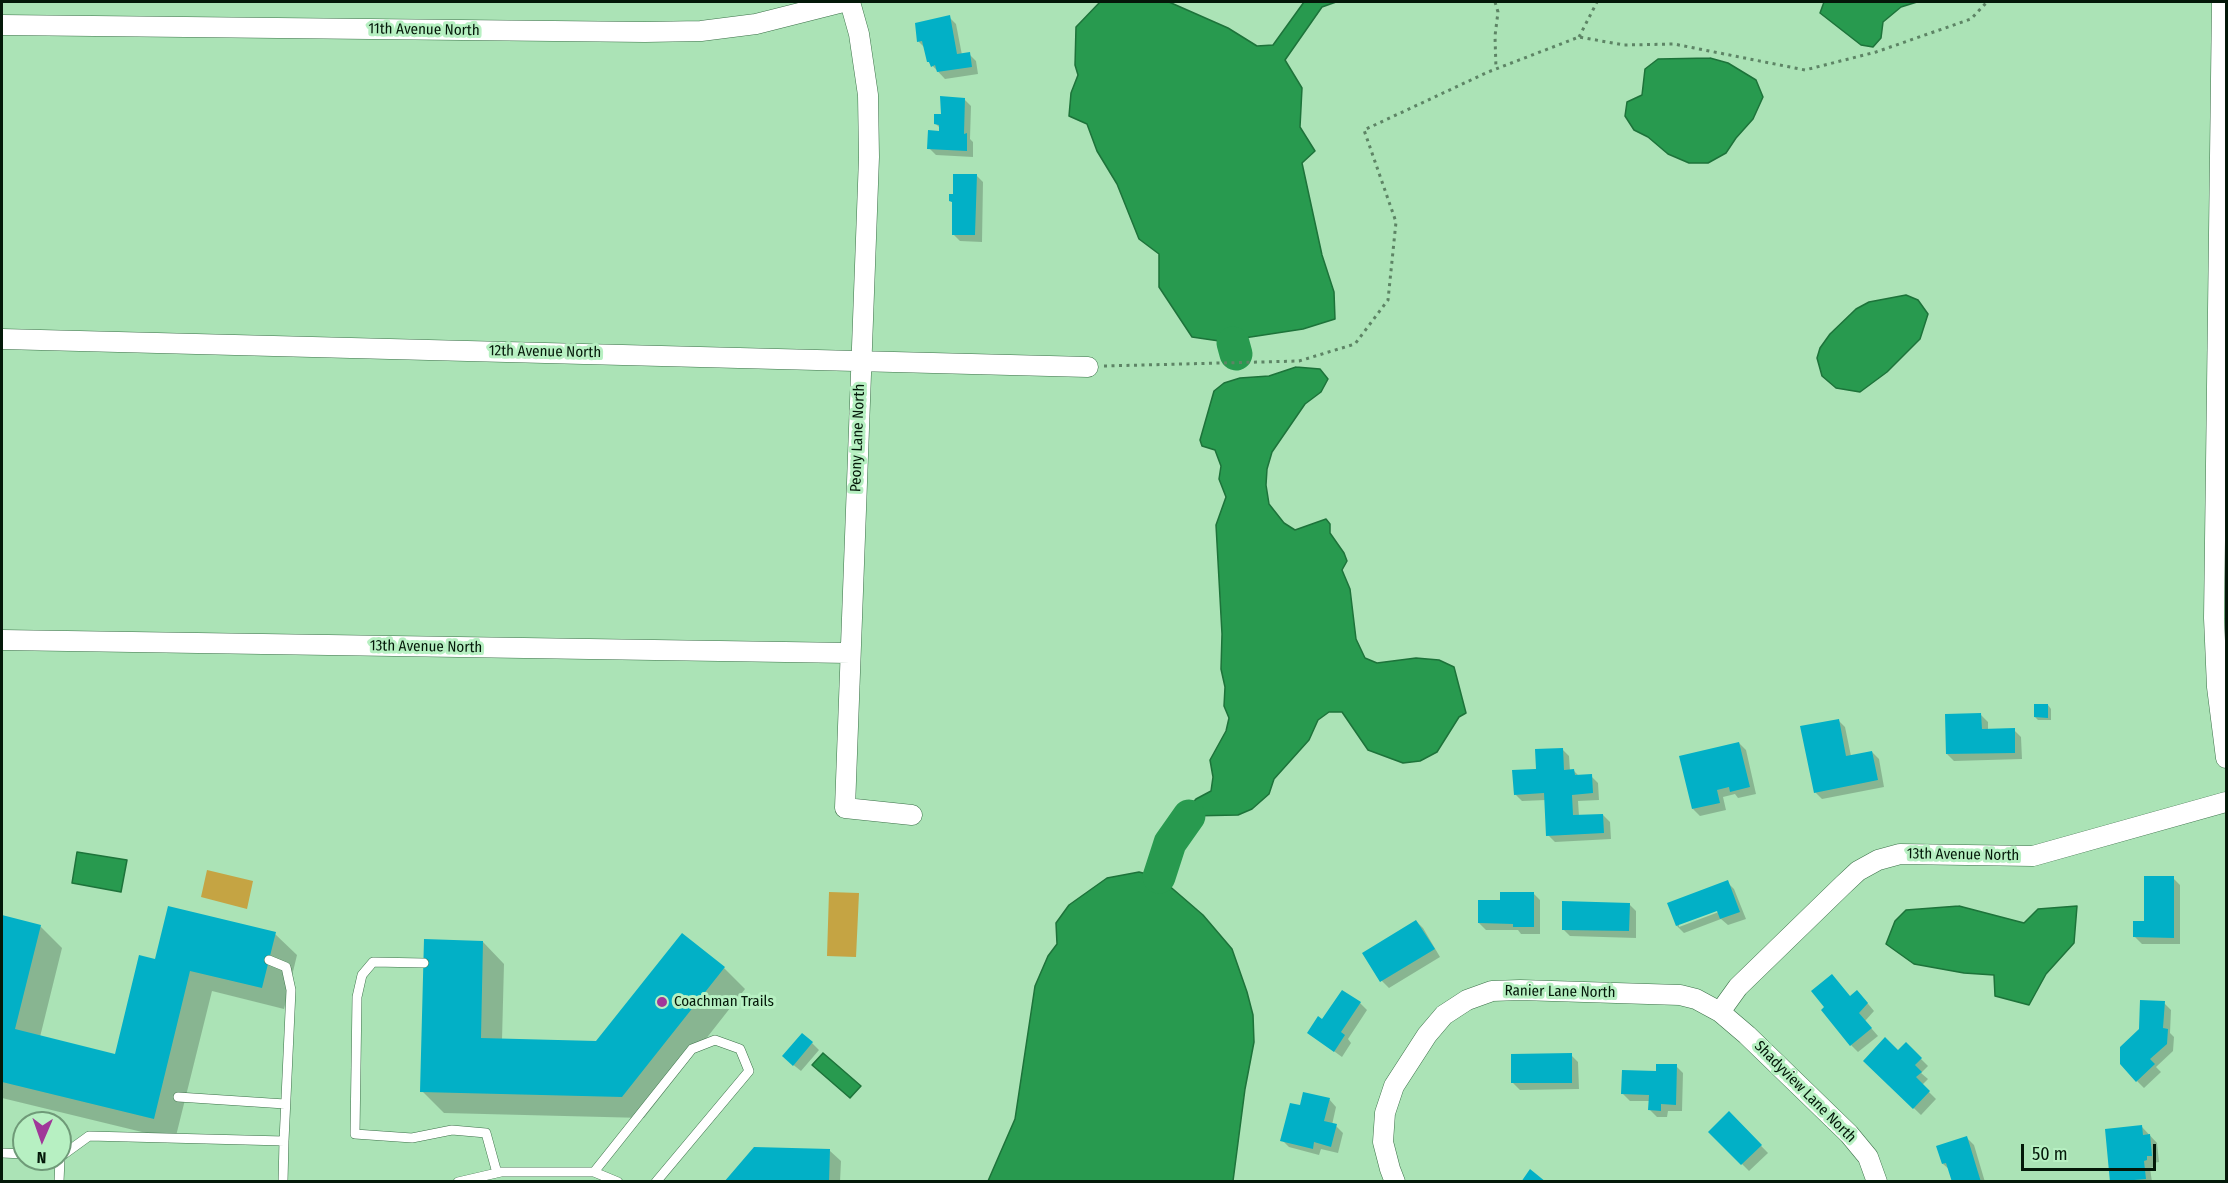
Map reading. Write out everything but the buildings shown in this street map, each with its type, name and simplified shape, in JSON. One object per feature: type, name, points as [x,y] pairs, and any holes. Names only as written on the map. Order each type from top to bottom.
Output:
[{"type":"street","name":"11th Avenue North","points":[[2,25],[679,32],[756,24],[843,2]]},
{"type":"street","name":"Peony Lane North","points":[[850,2],[859,34],[868,95],[869,169],[845,808],[912,815]]},
{"type":"street","points":[[2222,2],[2214,618],[2217,687],[2226,758]]},
{"type":"street","name":"12th Avenue North","points":[[2,339],[1088,367]]},
{"type":"street","name":"13th Avenue North","points":[[2,640],[850,653]]},
{"type":"street","name":"13th Avenue North","points":[[1720,1012],[1738,987],[1842,886],[1858,871],[1878,860],[1900,854],[2033,856],[2226,802]]},
{"type":"street","name":"Ranier Lane North","points":[[1395,1182],[1383,1142],[1385,1113],[1394,1086],[1427,1035],[1444,1015],[1467,1000],[1492,992],[1520,990],[1680,995],[1696,999],[1720,1012]]},
{"type":"street","name":"Shadyview Lane North","points":[[1720,1012],[1747,1035],[1849,1134],[1868,1157],[1877,1182]]},
{"type":"lane","points":[[269,960],[286,967],[291,990],[282,1182]]},
{"type":"lane","points":[[424,963],[373,962],[362,975],[357,997],[355,1134],[412,1138],[452,1130],[486,1132],[497,1173]]},
{"type":"lane","points":[[594,1172],[692,1049],[715,1040],[740,1049],[749,1071],[656,1182]]},
{"type":"lane","points":[[178,1097],[285,1104]]},
{"type":"lane","points":[[72,1149],[89,1136],[284,1141]]},
{"type":"lane","points":[[458,1182],[487,1178],[497,1173],[594,1172],[618,1182]]},
{"type":"path","points":[[1495,2],[1498,12],[1495,36],[1496,69]]},
{"type":"path","points":[[1579,37],[1597,2]]},
{"type":"path","points":[[1088,367],[1299,361],[1355,344],[1388,300],[1396,222],[1364,130],[1496,69],[1579,37],[1624,45],[1674,44],[1805,70],[1876,52],[1971,19],[1987,2]]},
{"type":"shaded area","points":[[1100,2],[1169,2],[1228,28],[1257,46],[1273,45],[1304,2],[1336,2],[1322,7],[1285,60],[1302,88],[1300,127],[1315,151],[1302,163],[1322,255],[1334,292],[1335,319],[1303,329],[1244,338],[1233,343],[1192,337],[1159,287],[1159,254],[1139,239],[1117,184],[1097,151],[1087,124],[1069,116],[1071,93],[1078,75],[1075,65],[1076,27]]},
{"type":"shaded area","points":[[1824,2],[1917,2],[1901,7],[1883,22],[1881,38],[1873,47],[1861,45],[1820,13]]},
{"type":"shaded area","points":[[1710,58],[1728,63],[1756,80],[1763,97],[1753,119],[1726,153],[1708,163],[1689,163],[1668,154],[1648,137],[1634,130],[1625,116],[1627,102],[1642,95],[1645,69],[1658,59]]},
{"type":"shaded area","points":[[1906,295],[1918,300],[1928,314],[1920,339],[1887,372],[1860,392],[1836,388],[1822,376],[1817,358],[1820,348],[1830,334],[1856,309],[1869,302]]},
{"type":"shaded area","points":[[1296,367],[1320,369],[1328,379],[1321,392],[1305,404],[1272,452],[1267,469],[1266,485],[1269,504],[1284,523],[1295,530],[1326,519],[1330,524],[1330,533],[1347,561],[1342,570],[1350,589],[1356,639],[1365,658],[1377,663],[1416,658],[1439,660],[1454,667],[1466,713],[1459,717],[1437,752],[1420,761],[1403,763],[1368,750],[1342,712],[1329,712],[1318,720],[1309,740],[1274,779],[1269,794],[1252,809],[1238,815],[1189,816],[1187,809],[1196,799],[1211,791],[1213,777],[1210,760],[1226,731],[1229,718],[1224,706],[1225,687],[1221,669],[1222,634],[1216,525],[1226,497],[1219,479],[1221,466],[1215,450],[1202,446],[1200,440],[1214,391],[1224,383],[1240,378],[1269,376]]},
{"type":"shaded area","points":[[77,852],[127,860],[121,892],[72,883]]},
{"type":"shaded area","points":[[207,870],[253,881],[247,909],[201,897]]},
{"type":"shaded area","points":[[1139,872],[1159,877],[1203,915],[1232,949],[1247,992],[1253,1015],[1254,1042],[1245,1089],[1233,1181],[988,1181],[1015,1119],[1035,986],[1048,956],[1057,944],[1056,923],[1069,905],[1107,878]]},
{"type":"shaded area","points":[[829,892],[859,893],[856,957],[827,956]]},
{"type":"shaded area","points":[[1959,906],[2024,923],[2038,909],[2077,906],[2074,943],[2046,974],[2029,1005],[1995,996],[1994,975],[1964,973],[1914,964],[1886,944],[1895,921],[1906,910]]},
{"type":"shaded area","points":[[823,1053],[861,1086],[850,1098],[812,1065]]},
{"type":"waterway","points":[[1233,343],[1236,354]]},
{"type":"waterway","points":[[1159,877],[1170,843],[1189,816]]},
{"type":"place","name":"Coachman Trails","points":[[662,1002]]}]
